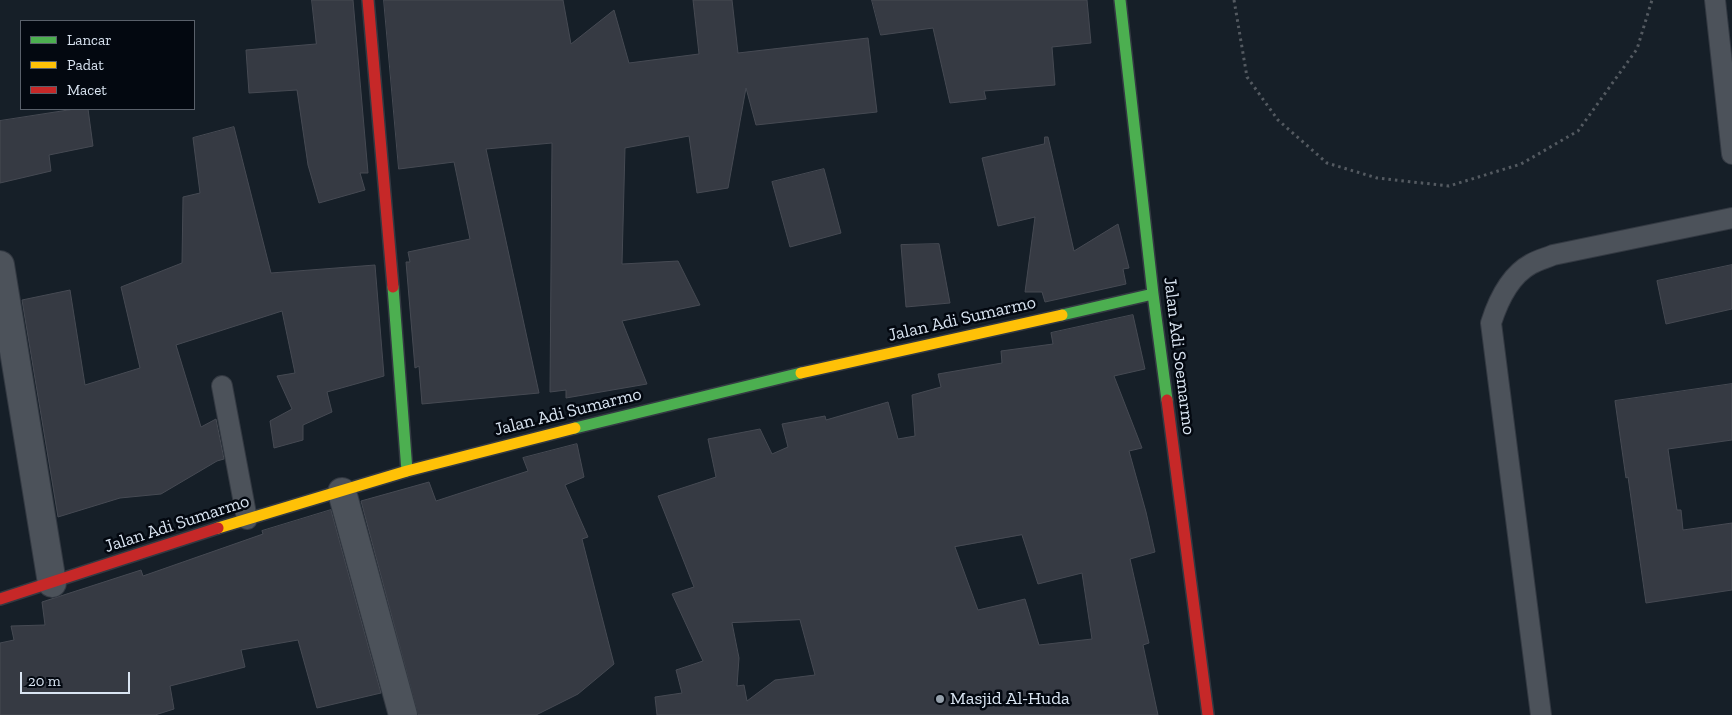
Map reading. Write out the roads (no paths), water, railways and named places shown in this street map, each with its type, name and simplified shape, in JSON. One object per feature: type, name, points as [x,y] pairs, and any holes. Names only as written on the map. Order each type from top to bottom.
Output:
[{"type":"main road","points":[[368,0],[407,471]]},
{"type":"main road","name":"Jalan Adi Soemarmo","points":[[1120,0],[1154,294],[1208,715]]},
{"type":"main road","name":"Jalan Adi Sumarmo","points":[[0,599],[247,519],[407,471],[749,386],[1154,294]]},
{"type":"street","points":[[0,265],[52,583]]},
{"type":"street","points":[[342,492],[403,715]]},
{"type":"lane","points":[[1715,0],[1732,154]]},
{"type":"lane","points":[[1541,715],[1491,323],[1498,301],[1512,281],[1530,265],[1553,255],[1732,218]]},
{"type":"lane","points":[[222,386],[247,519]]},
{"type":"place","name":"Masjid Al-Huda","points":[[940,699]]}]
